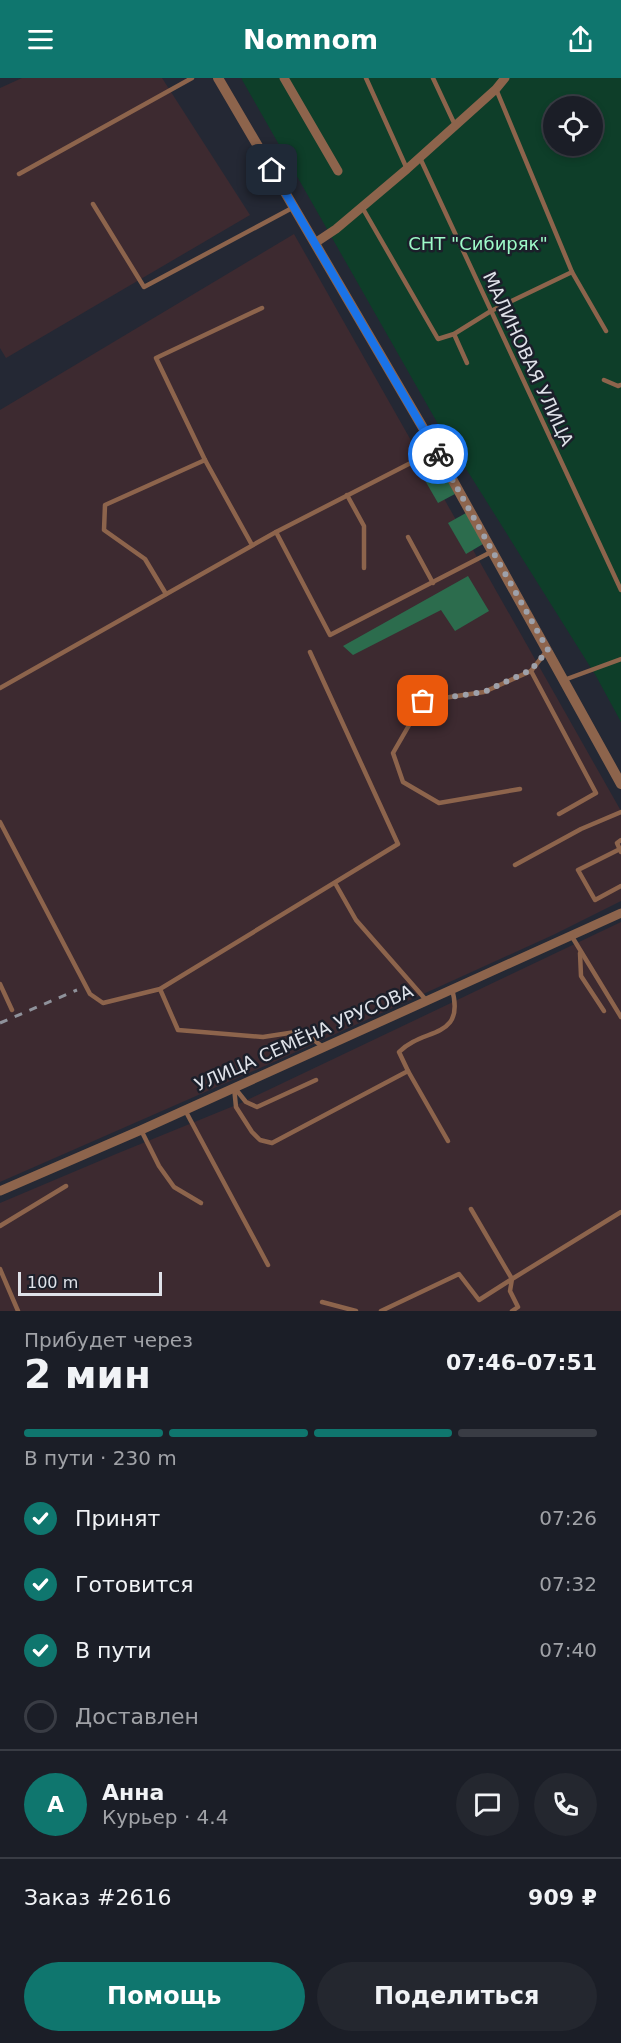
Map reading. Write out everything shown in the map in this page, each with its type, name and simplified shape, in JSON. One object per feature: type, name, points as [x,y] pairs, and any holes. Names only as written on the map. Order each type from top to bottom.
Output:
[{"type":"street","points":[[218,78],[436,450],[621,784]]},
{"type":"street","points":[[284,78],[338,171]]},
{"type":"street","points":[[315,243],[336,230],[408,170],[496,89],[503,79]]},
{"type":"street","name":"УЛИЦА СЕМЁНА УРУСОВА","points":[[0,1191],[141,1130],[621,913]]},
{"type":"lane","points":[[19,174],[192,78]]},
{"type":"lane","points":[[366,78],[408,170]]},
{"type":"lane","points":[[433,78],[455,125]]},
{"type":"lane","points":[[496,89],[572,272],[606,332]]},
{"type":"lane","name":"МАЛИНОВАЯ УЛИЦА","points":[[420,158],[621,590]]},
{"type":"lane","points":[[93,204],[144,287],[294,207]]},
{"type":"lane","points":[[362,207],[438,339],[454,334],[491,311],[572,272]]},
{"type":"lane","points":[[252,545],[205,460],[156,358],[262,308]]},
{"type":"lane","points":[[454,334],[467,363]]},
{"type":"lane","points":[[604,380],[618,386],[621,385]]},
{"type":"lane","points":[[0,688],[252,545],[436,450]]},
{"type":"lane","points":[[166,594],[145,559],[104,530],[105,505],[205,460]]},
{"type":"lane","points":[[347,495],[364,526],[364,568]]},
{"type":"lane","points":[[276,532],[330,635],[493,551]]},
{"type":"lane","points":[[408,537],[433,583]]},
{"type":"lane","points":[[519,789],[439,803],[403,782],[393,753],[423,701],[484,692],[531,670],[548,650]]},
{"type":"lane","points":[[0,823],[90,994],[103,1003],[160,989],[398,844],[310,652]]},
{"type":"lane","points":[[564,680],[621,659]]},
{"type":"lane","points":[[531,670],[596,793],[559,814]]},
{"type":"lane","points":[[515,865],[581,829],[621,812]]},
{"type":"lane","points":[[621,840],[617,843],[620,850],[578,870],[595,900],[621,886]]},
{"type":"lane","points":[[335,883],[356,920],[426,1000]]},
{"type":"lane","points":[[571,935],[621,1017]]},
{"type":"lane","points":[[580,952],[581,976],[604,1011]]},
{"type":"lane","points":[[0,984],[12,1010]]},
{"type":"lane","points":[[160,989],[178,1030],[263,1037],[302,1031],[323,1047]]},
{"type":"lane","points":[[448,1140],[399,1052],[438,1031],[453,1020],[456,1005],[452,989]]},
{"type":"lane","points":[[234,1087],[236,1107],[252,1132],[260,1140],[272,1143],[408,1071]]},
{"type":"lane","points":[[234,1087],[246,1102],[257,1107],[316,1080]]},
{"type":"lane","points":[[185,1110],[268,1265]]},
{"type":"lane","points":[[141,1130],[159,1167],[174,1187],[201,1203]]},
{"type":"lane","points":[[0,1226],[66,1186]]},
{"type":"lane","points":[[471,1209],[512,1279],[510,1291],[518,1306],[512,1311]]},
{"type":"lane","points":[[381,1311],[459,1274],[479,1300],[621,1212]]},
{"type":"lane","points":[[0,1269],[18,1311]]},
{"type":"lane","points":[[322,1302],[356,1311]]},
{"type":"shaded area","points":[[22,78],[162,78],[250,215],[6,358],[0,348],[0,88]]},
{"type":"shaded area","points":[[294,234],[621,811],[621,901],[553,935],[276,1061],[0,1182],[0,410]]},
{"type":"shaded area","points":[[621,922],[621,1311],[0,1311],[0,1203],[241,1103]]},
{"type":"green space","name":"СНТ \"Сибиряк\"","points":[[241,78],[621,78],[621,722],[596,676],[438,424]]},
{"type":"green space","points":[[436,460],[455,494],[438,503],[419,470]]},
{"type":"green space","points":[[466,513],[483,544],[466,554],[448,523]]},
{"type":"green space","points":[[468,576],[489,611],[455,631],[441,610],[353,655],[343,646]]},
{"type":"railway","points":[[0,1023],[77,990]]},
{"type":"way so far","points":[[423,701],[484,692],[531,670],[548,650],[438,454]]},
{"type":"route","points":[[272,170],[438,454]]}]
